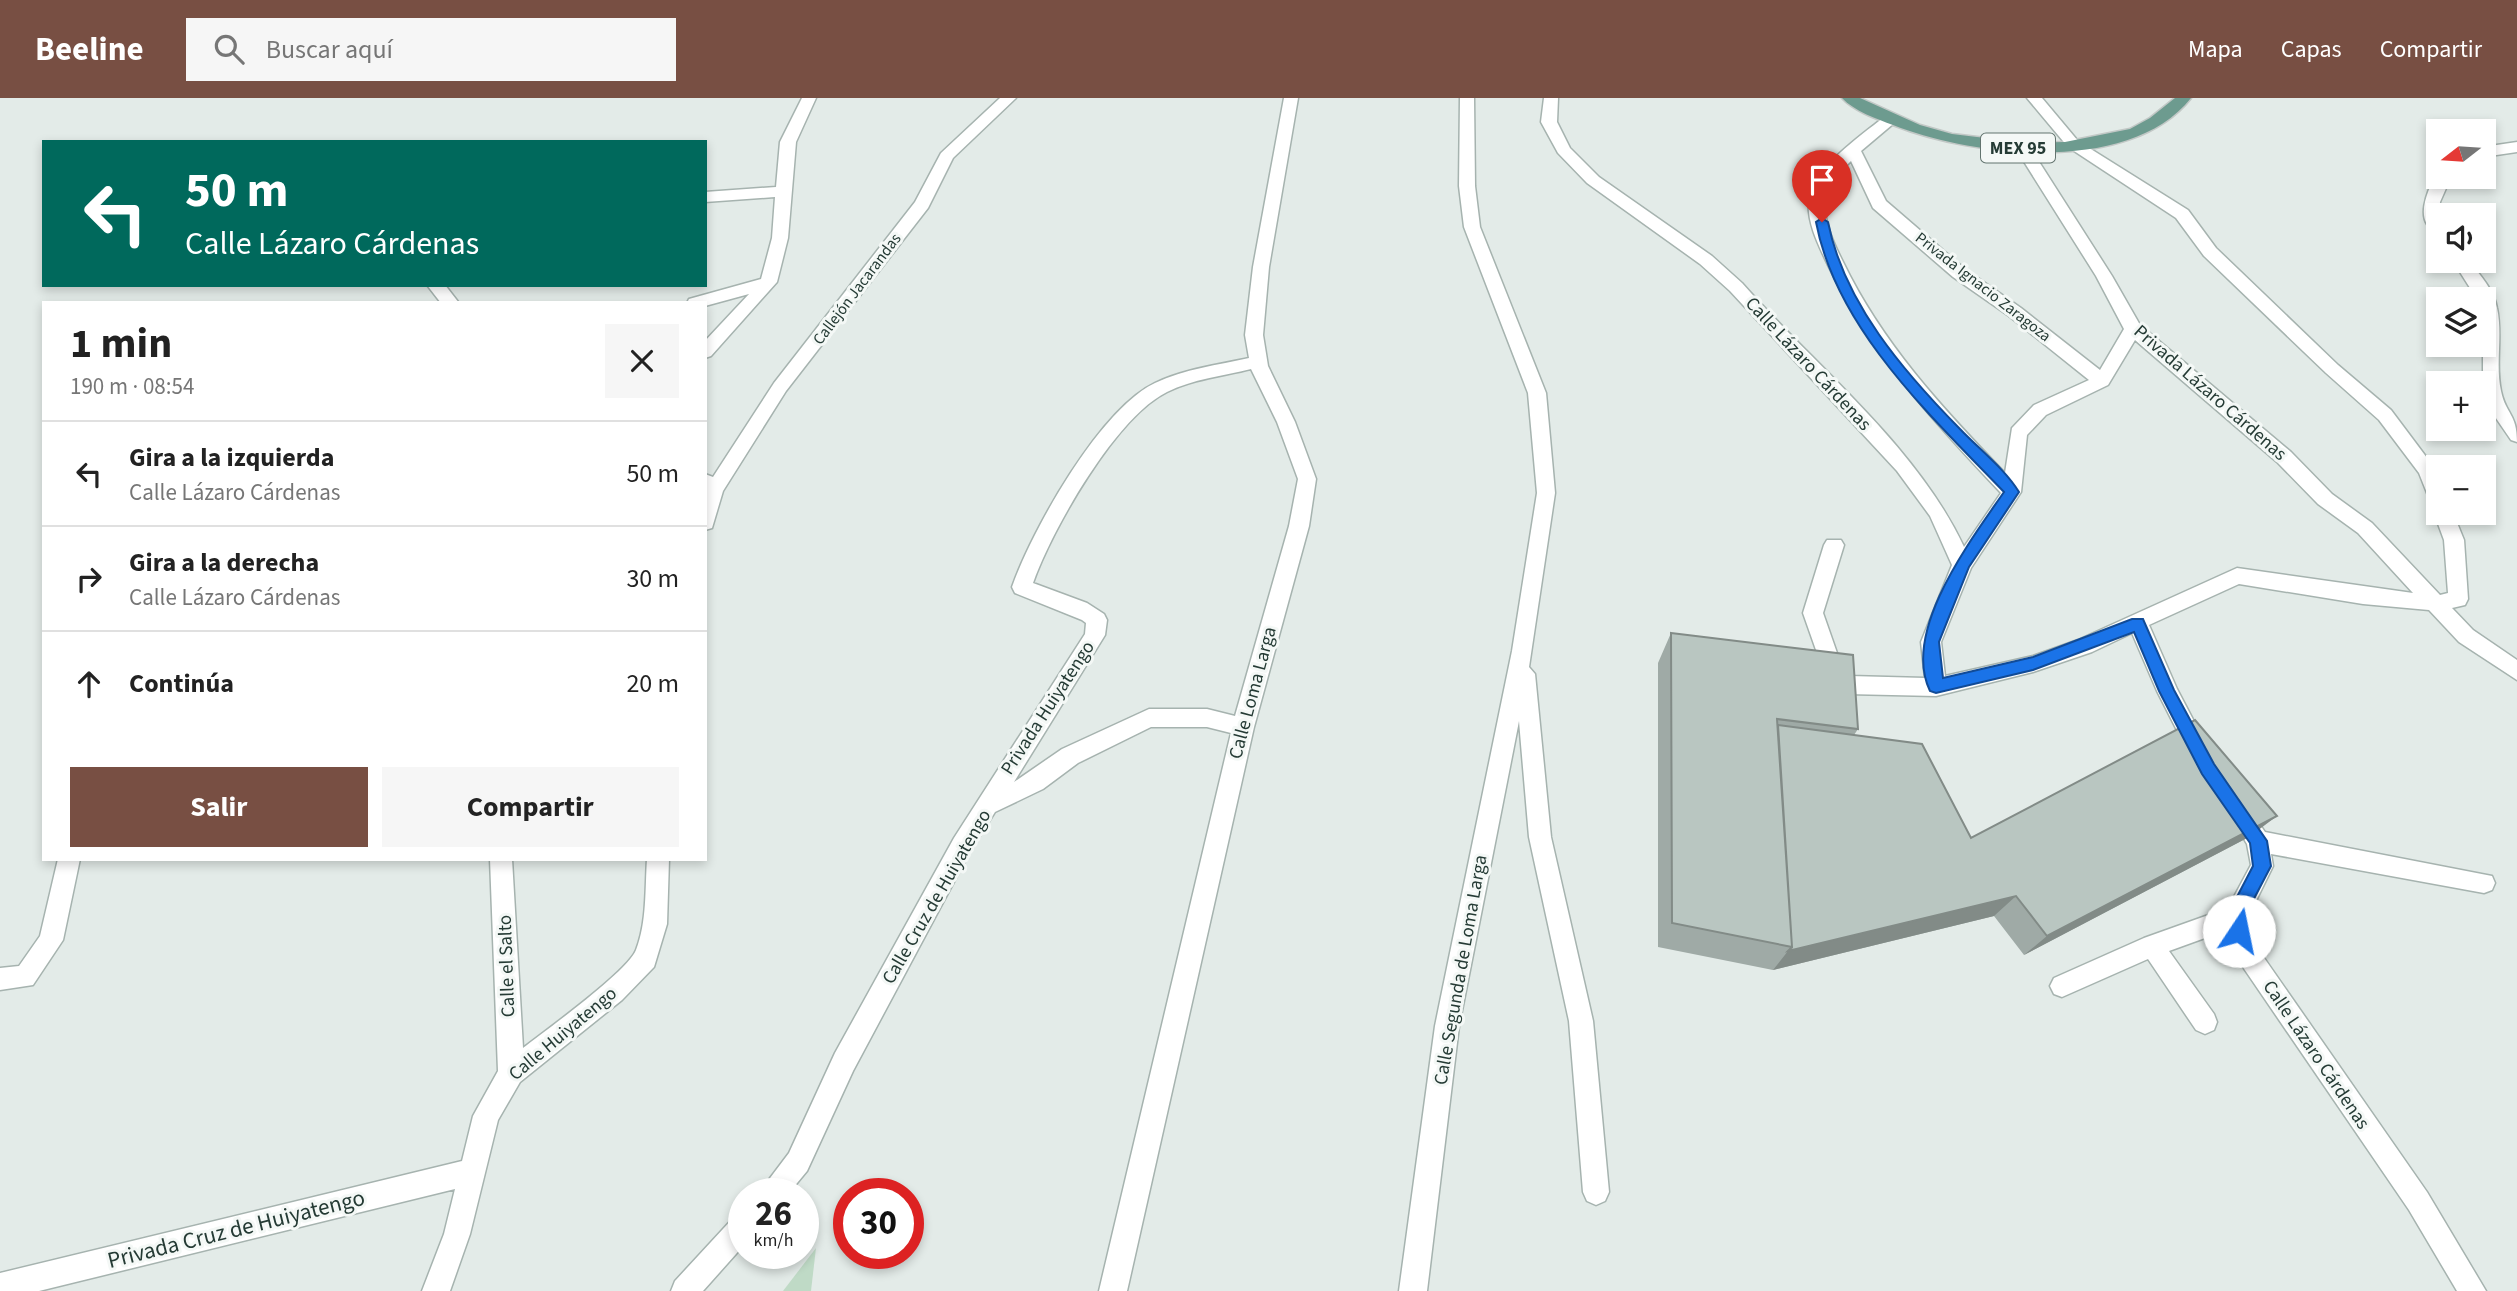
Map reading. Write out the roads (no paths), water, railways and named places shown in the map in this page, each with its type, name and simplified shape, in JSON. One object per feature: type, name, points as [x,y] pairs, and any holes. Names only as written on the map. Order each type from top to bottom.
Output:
[{"type":"main road","name":"MEX 95","points":[[1849,98],[1888,121],[1911,129],[2024,149],[2073,144],[2136,131],[2159,119],[2184,98]]},
{"type":"street","points":[[707,350],[769,282],[780,238],[788,142],[809,98]]},
{"type":"street","name":"Callejón Jacarandas","points":[[709,486],[780,387],[922,204],[946,156],[1009,98]]},
{"type":"street","name":"Calle Loma Larga","points":[[1113,1291],[1243,727],[1299,526],[1307,479],[1286,422],[1259,366],[1254,335],[1261,267],[1291,98]]},
{"type":"street","name":"Calle Segunda de Loma Larga","points":[[1413,1291],[1447,1026],[1522,651],[1546,493],[1537,393],[1472,227],[1467,186],[1467,98]]},
{"type":"street","name":"Calle Lázaro Cárdenas","points":[[1551,98],[1549,122],[1563,150],[1592,180],[1706,260],[1736,287],[1776,333],[1904,466],[1938,513],[1962,565]]},
{"type":"street","points":[[2034,98],[2073,144],[2182,214],[2210,253],[2332,369],[2385,415],[2426,470]]},
{"type":"street","points":[[1888,121],[1853,150],[1825,181],[1817,198],[1827,246],[1861,317],[1915,391],[2012,492]]},
{"type":"street","points":[[2496,150],[2517,147]]},
{"type":"street","name":"Privada Lázaro Cárdenas","points":[[2024,149],[2104,276],[2133,329],[2284,457],[2325,499],[2365,528],[2466,636],[2517,671]]},
{"type":"street","name":"Privada Ignacio Zaragoza","points":[[1853,150],[1879,204],[1959,273],[2015,312],[2102,381]]},
{"type":"street","points":[[707,197],[782,192]]},
{"type":"street","points":[[2470,273],[2482,290],[2489,309],[2491,388],[2496,405],[2517,435]]},
{"type":"street","points":[[702,301],[769,282]]},
{"type":"street","points":[[437,287],[449,301]]},
{"type":"street","points":[[1936,687],[1931,642],[1962,565],[2012,492],[2018,433],[2040,410],[2102,381],[2133,329]]},
{"type":"street","name":"Privada Huiyatengo","points":[[985,806],[1095,635],[1097,620],[1084,609],[1042,597],[1022,587],[1026,568],[1041,538],[1107,434],[1158,388],[1252,363],[1259,366]]},
{"type":"street","points":[[707,504],[709,486]]},
{"type":"street","points":[[1834,545],[1813,613],[1835,678],[1847,685],[1936,687],[2033,664],[2085,646],[2237,576],[2363,596],[2438,603],[2458,599],[2454,540],[2448,525]]},
{"type":"street","points":[[2138,623],[2166,691],[2208,769]]},
{"type":"street","name":"Calle Segunda de Loma Larga","points":[[1522,651],[1539,836],[1581,1021],[1596,1192]]},
{"type":"street","name":"Calle Cruz de Huiyatengo","points":[[784,1178],[798,1161],[844,1062],[985,806],[1035,782],[1070,756],[1149,718],[1207,718],[1243,727]]},
{"type":"street","points":[[2062,986],[2152,946],[2236,916],[2262,866],[2258,841],[2223,789]]},
{"type":"street","points":[[2258,841],[2484,884]]},
{"type":"street","points":[[0,979],[25,977],[51,940],[69,861]]},
{"type":"street","name":"Calle el Salto","points":[[501,861],[505,895],[511,1073]]},
{"type":"street","name":"Calle Huiyatengo","points":[[436,1291],[457,1234],[486,1116],[511,1073],[613,992],[646,959],[654,924],[658,861]]},
{"type":"street","name":"Calle Lázaro Cárdenas","points":[[2236,916],[2242,946],[2418,1201],[2472,1291]]},
{"type":"street","points":[[2152,946],[2205,1022]]},
{"type":"street","name":"Privada Cruz de Huiyatengo","points":[[0,1287],[471,1172]]},
{"type":"street","points":[[685,1291],[728,1243]]}]
